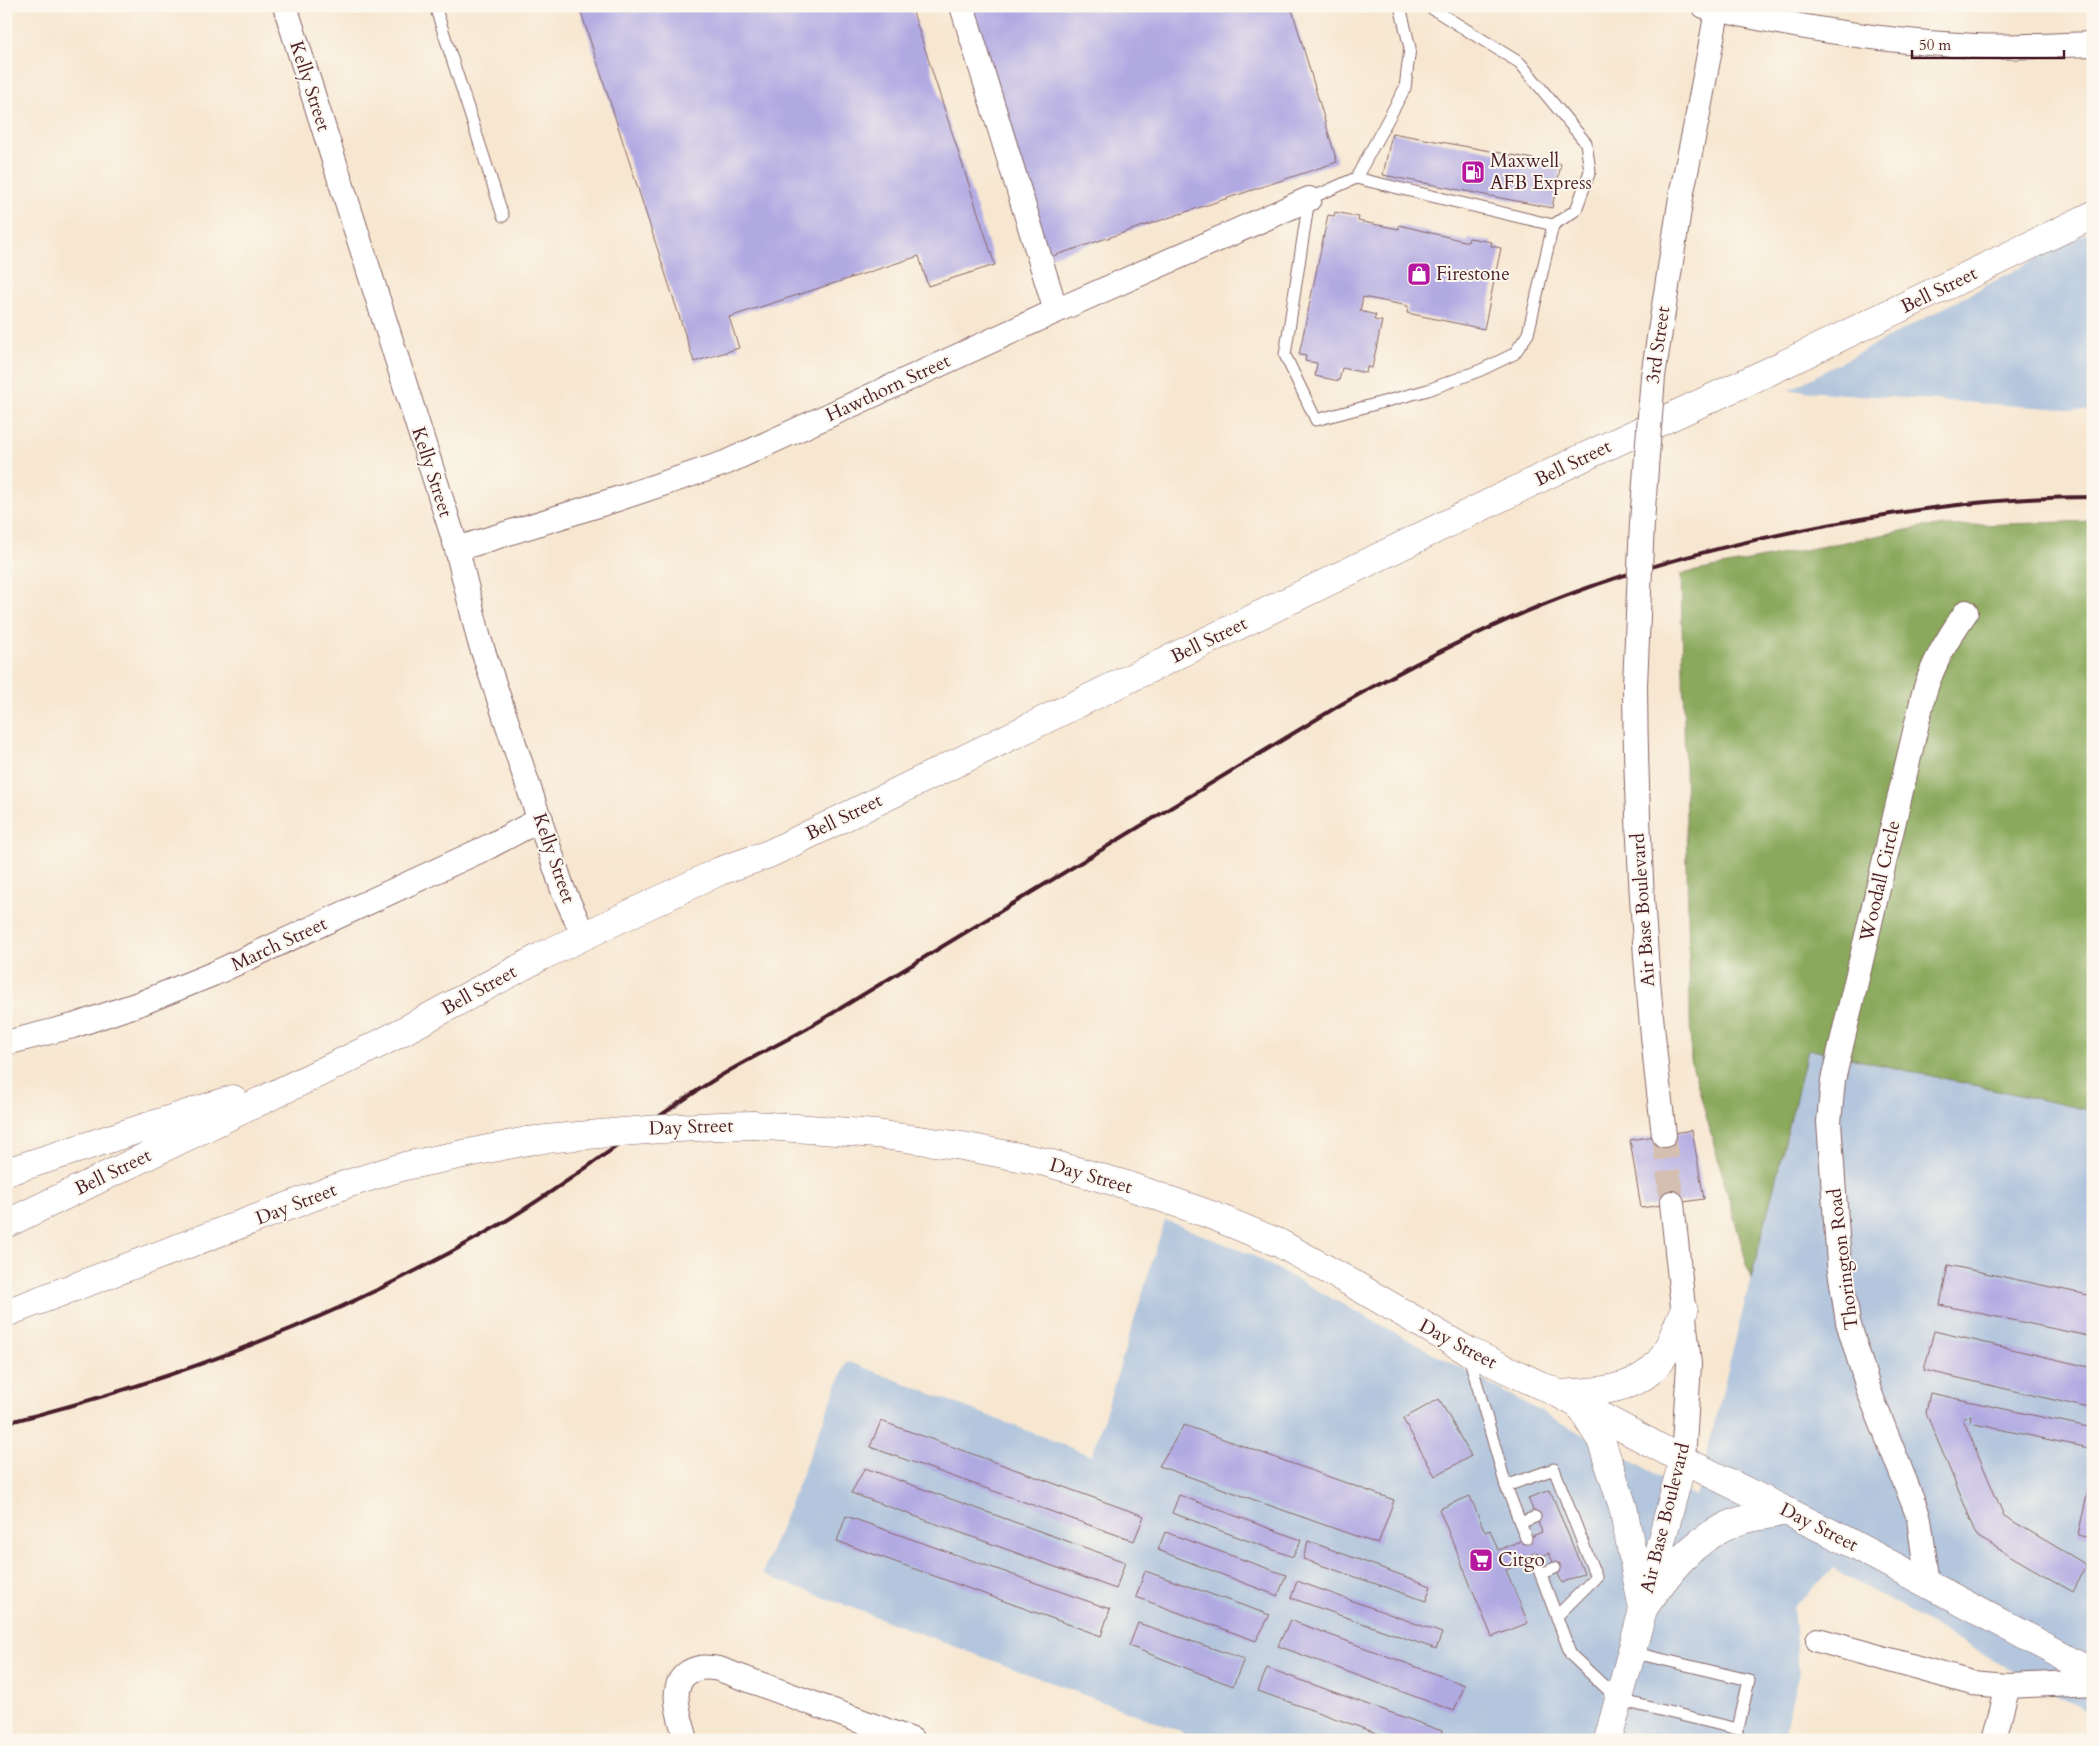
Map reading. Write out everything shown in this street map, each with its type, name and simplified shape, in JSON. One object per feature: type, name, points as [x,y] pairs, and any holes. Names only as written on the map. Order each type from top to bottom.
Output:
[{"type":"main road","name":"Bell Street","points":[[6,1224],[383,1042],[542,956],[720,872],[769,854],[1584,457],[2093,216]]},
{"type":"main road","name":"Bell Street","points":[[6,1172],[327,1068]]},
{"type":"main road","name":"Day Street","points":[[6,1313],[347,1184],[405,1166],[527,1141],[631,1130],[754,1125],[876,1134],[962,1146],[1045,1162],[1123,1184],[1214,1216],[1279,1243],[1348,1281],[1468,1352],[1569,1399],[1683,1460],[1928,1584],[2093,1672]]},
{"type":"main road","points":[[1643,1609],[1623,1507],[1601,1440],[1569,1399],[1623,1387],[1648,1374],[1666,1352],[1684,1311]]},
{"type":"main road","name":"Air Base Boulevard","points":[[1608,1740],[1683,1460]]},
{"type":"main road","points":[[1643,1609],[1674,1566],[1707,1537],[1735,1522],[1786,1511]]},
{"type":"street","name":"Kelly Street","points":[[285,6],[457,549],[479,639],[564,890],[584,936]]},
{"type":"street","points":[[962,6],[1056,310]]},
{"type":"street","points":[[1713,7],[1810,27],[1944,44],[1997,47],[2093,44]]},
{"type":"street","name":"3rd Street","points":[[1635,685],[1642,522],[1653,376],[1682,191],[1697,119],[1713,7]]},
{"type":"street","name":"Hawthorn Street","points":[[457,549],[725,463],[1056,310],[1309,200]]},
{"type":"street","name":"Woodall Circle","points":[[1856,984],[1930,674],[1943,646],[1966,612]]},
{"type":"street","name":"Air Base Boulevard","points":[[1635,685],[1636,788],[1641,896],[1654,1055],[1664,1135]]},
{"type":"street","name":"March Street","points":[[6,1043],[73,1026],[135,1005],[213,974],[490,846],[541,819]]},
{"type":"street","name":"Thorington Road","points":[[1856,984],[1833,1080],[1829,1122],[1839,1264],[1848,1322],[1856,1352],[1869,1391],[1915,1506],[1928,1584]]},
{"type":"street","name":"Air Base Boulevard","points":[[1672,1204],[1689,1364],[1683,1460]]},
{"type":"street","points":[[1818,1640],[1972,1682],[2008,1686],[2093,1682]]},
{"type":"street","points":[[686,1740],[676,1693],[679,1682],[685,1674],[695,1668],[708,1666],[912,1740]]},
{"type":"street","points":[[1994,1740],[2008,1686]]},
{"type":"lane","points":[[435,6],[503,216]]},
{"type":"lane","points":[[1400,6],[1410,48],[1405,88],[1356,178],[1309,200],[1285,355],[1316,420],[1428,390],[1481,370],[1514,354],[1528,334],[1553,225],[1576,210],[1590,171],[1586,144],[1520,63],[1428,6]]},
{"type":"lane","points":[[1356,178],[1553,225]]},
{"type":"lane","points":[[1468,1352],[1506,1486],[1526,1538]]},
{"type":"lane","points":[[1506,1486],[1554,1469],[1563,1506],[1573,1532],[1583,1556],[1596,1577],[1557,1616]]},
{"type":"lane","points":[[1520,1523],[1535,1517]]},
{"type":"lane","points":[[1535,1559],[1571,1655],[1619,1700],[1738,1729],[1749,1680],[1631,1652]]},
{"type":"lane","points":[[1541,1574],[1555,1568]]},
{"type":"shaded area","points":[[2093,230],[2093,411],[1789,390],[2076,238]]},
{"type":"shaded area","points":[[1807,1049],[2093,1111],[2093,1716],[1833,1569],[1793,1607],[1799,1673],[1782,1740],[1204,1740],[762,1574],[847,1361],[1092,1456],[1165,1220],[1252,1255],[1696,1496],[1792,1116]]},
{"type":"green space","points":[[2093,521],[2093,1111],[1808,1049],[1751,1279],[1691,1061],[1681,574],[1922,527]]},
{"type":"building","points":[[579,6],[911,6],[995,265],[928,286],[919,256],[729,317],[739,348],[694,362]]},
{"type":"building","points":[[962,6],[1291,6],[1337,162],[1041,260]]},
{"type":"building","points":[[1392,133],[1561,164],[1552,208],[1383,175]]},
{"type":"building","points":[[1335,212],[1359,217],[1358,221],[1399,229],[1399,225],[1468,242],[1469,238],[1492,242],[1491,246],[1501,248],[1484,329],[1407,313],[1408,306],[1363,297],[1360,311],[1376,315],[1374,320],[1382,321],[1372,368],[1367,367],[1366,373],[1342,368],[1339,381],[1315,376],[1317,363],[1305,361],[1306,356],[1299,355],[1328,215],[1334,216]]},
{"type":"building","points":[[1692,1130],[1704,1199],[1641,1208],[1630,1140]]},
{"type":"building","points":[[1948,1265],[2093,1296],[2093,1337],[1940,1305]]},
{"type":"building","points":[[1934,1331],[2093,1368],[2093,1409],[1924,1370]]},
{"type":"building","points":[[1930,1393],[2093,1428],[2093,1449],[1970,1423],[1971,1415],[1963,1419],[2004,1516],[2087,1565],[2073,1592],[1978,1537],[1926,1413]]},
{"type":"building","points":[[1439,1399],[1471,1456],[1435,1476],[1403,1419]]},
{"type":"building","points":[[881,1421],[1144,1516],[1134,1541],[870,1447]]},
{"type":"building","points":[[1184,1425],[1394,1500],[1378,1544],[1159,1466]]},
{"type":"building","points":[[865,1468],[1125,1562],[1116,1589],[851,1493]]},
{"type":"building","points":[[2093,1473],[2093,1539],[2078,1535]]},
{"type":"building","name":"Citgo","points":[[1550,1490],[1584,1573],[1562,1583],[1549,1553],[1506,1570],[1528,1623],[1492,1637],[1439,1509],[1470,1496],[1485,1532],[1490,1530],[1498,1550],[1542,1532],[1528,1498]]},
{"type":"building","points":[[1179,1495],[1301,1540],[1293,1557],[1172,1513]]},
{"type":"building","points":[[846,1516],[1110,1609],[1101,1636],[837,1541]]},
{"type":"building","points":[[1165,1532],[1286,1575],[1278,1596],[1158,1550]]},
{"type":"building","points":[[1308,1541],[1431,1586],[1426,1601],[1303,1559]]},
{"type":"building","points":[[1145,1571],[1270,1615],[1256,1641],[1136,1597]]},
{"type":"building","points":[[1297,1581],[1442,1633],[1436,1649],[1291,1598]]},
{"type":"building","points":[[1290,1620],[1465,1685],[1454,1711],[1278,1646]]},
{"type":"building","points":[[1138,1623],[1244,1659],[1233,1686],[1129,1646]]},
{"type":"building","points":[[1267,1668],[1442,1731],[1439,1740],[1396,1740],[1258,1691]]},
{"type":"tunnel","points":[[1664,1135],[1672,1203]]},
{"type":"railway","points":[[6,1423],[71,1406],[135,1386],[260,1342],[321,1316],[440,1258],[527,1208],[717,1078],[808,1028],[1340,705],[1426,658],[1515,616],[1576,592],[1635,572],[1725,547],[1786,533],[1954,505],[2023,499],[2093,497]]},
{"type":"place","name":"Maxwell AFB Express","points":[[1473,172]]},
{"type":"place","name":"Firestone","points":[[1419,274]]},
{"type":"place","name":"Citgo","points":[[1481,1560]]}]
